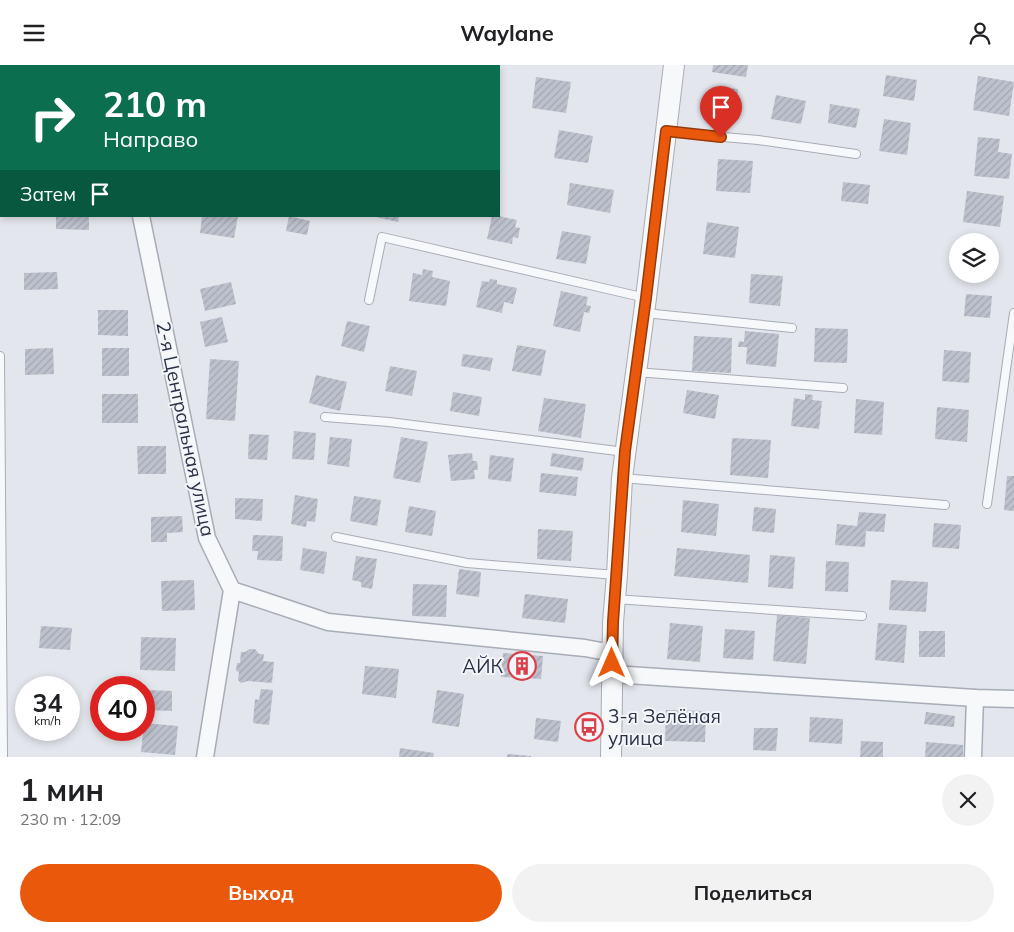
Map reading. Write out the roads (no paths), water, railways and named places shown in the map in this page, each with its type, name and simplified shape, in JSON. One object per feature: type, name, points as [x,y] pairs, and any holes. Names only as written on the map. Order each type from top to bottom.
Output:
[{"type":"street","points":[[611,757],[612,653],[622,478],[674,65]]},
{"type":"street","name":"2-я Центральная улица","points":[[141,217],[207,538],[232,590]]},
{"type":"street","points":[[205,757],[232,590],[328,622],[585,648],[612,653]]},
{"type":"street","points":[[613,674],[1014,699]]},
{"type":"street","points":[[973,757],[975,698]]},
{"type":"lane","points":[[666,131],[758,140],[856,153]]},
{"type":"lane","points":[[369,300],[382,237],[645,306],[792,328]]},
{"type":"lane","points":[[987,504],[1014,313]]},
{"type":"lane","points":[[0,356],[3,757]]},
{"type":"lane","points":[[636,372],[843,388]]},
{"type":"lane","points":[[325,417],[389,422],[625,451]]},
{"type":"lane","points":[[622,478],[945,505]]},
{"type":"lane","points":[[336,537],[468,563],[617,575]]},
{"type":"lane","points":[[615,599],[862,616]]},
{"type":"place","name":"АЙК","points":[[522,666]]},
{"type":"place","name":"3-я Зелёная улица","points":[[589,727]]}]
